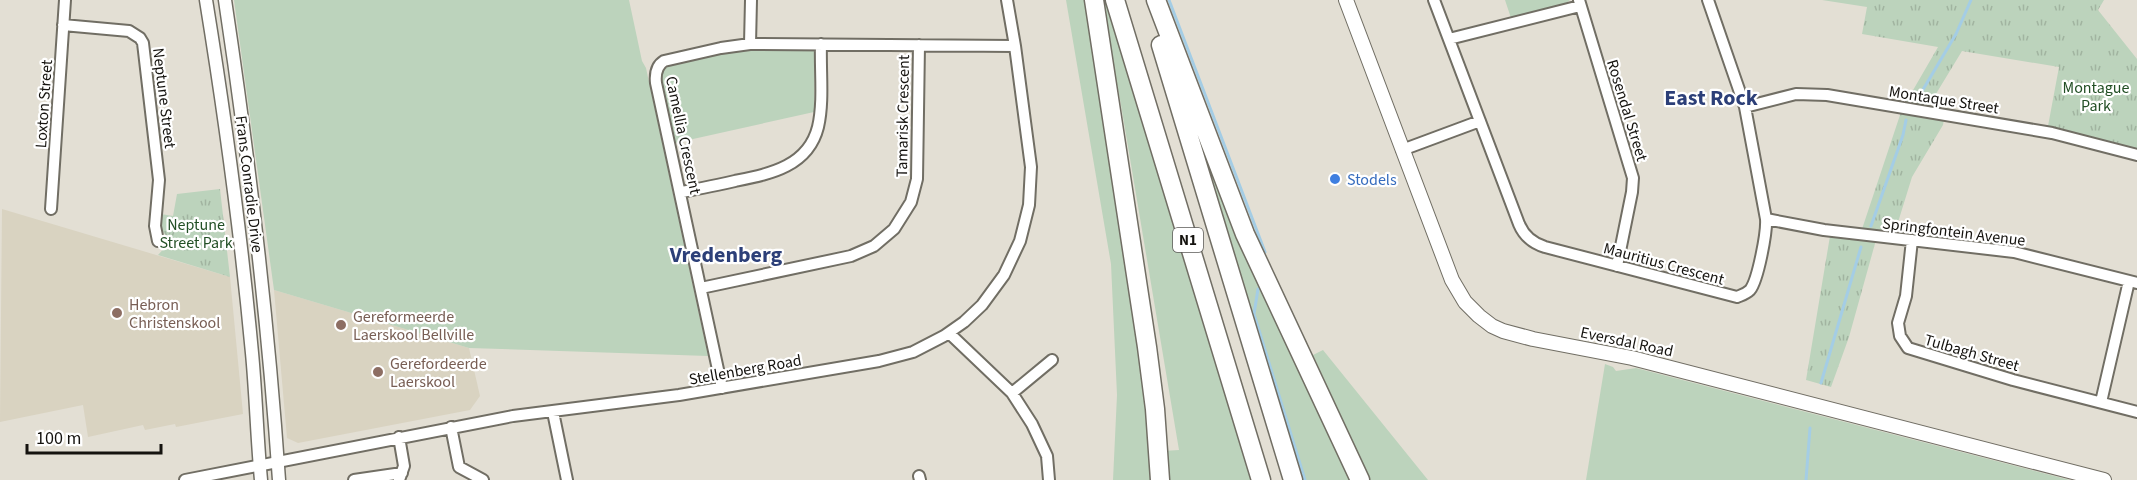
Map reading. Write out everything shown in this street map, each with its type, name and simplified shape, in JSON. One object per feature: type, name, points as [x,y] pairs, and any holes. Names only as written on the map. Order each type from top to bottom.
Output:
[{"type":"highway","points":[[1094,0],[1148,357],[1155,408],[1160,480]]},
{"type":"highway","name":"N1","points":[[1116,0],[1261,480]]},
{"type":"highway","name":"N1","points":[[1147,0],[1293,480]]},
{"type":"highway","points":[[1156,0],[1245,234],[1359,480]]},
{"type":"main road","name":"Eversdal Road","points":[[1346,0],[1434,235],[1457,290],[1465,302],[1492,326],[1533,339],[1632,358],[2104,480]]},
{"type":"street","name":"Loxton Street","points":[[51,209],[65,0]]},
{"type":"street","name":"Frans Conradie Drive","points":[[206,0],[226,126],[240,239],[252,355],[261,480]]},
{"type":"street","name":"Frans Conradie Drive","points":[[225,0],[261,275],[279,480]]},
{"type":"street","points":[[750,44],[751,0]]},
{"type":"street","name":"Stellenberg Road","points":[[185,480],[513,416],[722,388],[891,358],[924,347],[949,333],[973,314],[997,285],[1016,252],[1027,217],[1031,167],[1016,46],[1007,0]]},
{"type":"street","name":"Mauritius Crescent","points":[[1434,0],[1525,235],[1539,245],[1730,296],[1741,296],[1753,285],[1765,237],[1766,219],[1745,108],[1708,0]]},
{"type":"street","points":[[1449,39],[1580,3]]},
{"type":"street","name":"Rosendal Street","points":[[1580,3],[1633,178],[1617,266]]},
{"type":"street","name":"Neptune Street","points":[[63,25],[129,31],[143,43],[159,180],[155,226],[158,241]]},
{"type":"street","name":"Camellia Crescent","points":[[722,388],[656,83],[657,67],[664,62],[721,48],[750,44],[1016,46]]},
{"type":"street","points":[[681,192],[770,174],[786,167],[801,156],[815,136],[819,121],[821,44]]},
{"type":"street","name":"Tamarisk Crescent","points":[[701,288],[851,256],[874,246],[894,229],[907,209],[917,179],[919,45]]},
{"type":"street","name":"Montaque Street","points":[[1745,108],[1796,94],[1827,95],[2052,133],[2137,155]]},
{"type":"street","points":[[1402,150],[1480,121]]},
{"type":"street","name":"Springfontein Avenue","points":[[1766,219],[1824,230],[2014,252],[2133,282]]},
{"type":"street","name":"Tulbagh Street","points":[[1912,240],[1906,297],[1898,322],[1900,336],[1911,350],[2013,380],[2137,412]]},
{"type":"street","points":[[2101,402],[2133,282]]},
{"type":"street","points":[[949,333],[1012,393],[1032,424],[1047,456],[1048,480]]},
{"type":"street","points":[[1012,393],[1052,360]]},
{"type":"street","points":[[552,412],[567,480]]},
{"type":"street","points":[[450,427],[458,465],[483,480]]},
{"type":"street","points":[[354,480],[401,476],[404,458],[399,437]]},
{"type":"shaded area","name":"Hebron Christenskool","points":[[2,209],[230,277],[243,414],[176,427],[175,424],[145,430],[143,425],[88,437],[83,405],[0,422]]},
{"type":"shaded area","name":"Gerefordeerde Laerskool","points":[[274,290],[469,348],[480,396],[470,410],[298,443],[287,438]]},
{"type":"green space","points":[[234,0],[629,0],[642,61],[646,68],[708,356],[469,348],[274,290]]},
{"type":"green space","points":[[1066,0],[1088,0],[1142,348],[1154,480],[1113,480],[1117,395],[1111,264]]},
{"type":"green space","points":[[1101,0],[1105,0],[1253,480],[1164,480],[1163,451],[1179,450]]},
{"type":"green space","points":[[1505,0],[1570,0],[1564,5],[1511,18]]},
{"type":"green space","name":"Montague Park","points":[[1822,0],[2104,0],[2098,10],[2137,59],[2137,150],[2048,126],[2059,67],[1962,51],[1928,107],[1905,104],[1938,47],[1862,34],[1867,7]]},
{"type":"green space","points":[[815,49],[814,112],[675,143],[661,71],[665,67],[731,51]]},
{"type":"green space","points":[[1901,112],[1944,119],[1943,125],[1912,177],[1895,232],[1862,229]]},
{"type":"green space","points":[[1213,171],[1353,480],[1302,480],[1206,174]]},
{"type":"green space","name":"Neptune Street Park","points":[[220,189],[230,277],[158,255],[168,244],[167,237],[159,227],[161,214],[173,216],[177,194]]},
{"type":"green space","points":[[1830,236],[1876,240],[1849,337],[1831,387],[1806,380]]},
{"type":"green space","points":[[1323,350],[1428,480],[1370,480],[1313,355]]},
{"type":"green space","points":[[1605,364],[1616,371],[1636,368],[2070,480],[1586,480]]},
{"type":"waterway","points":[[1169,0],[1265,252]]},
{"type":"waterway","points":[[1918,98],[1956,34],[1971,0]]},
{"type":"waterway","points":[[1871,226],[1903,135],[1906,120]]},
{"type":"waterway","points":[[1821,383],[1861,247]]},
{"type":"waterway","points":[[1258,289],[1254,314],[1305,480]]},
{"type":"waterway","points":[[1806,480],[1810,428]]},
{"type":"place","name":"Stodels","points":[[1335,179]]},
{"type":"place","name":"Hebron Christenskool","points":[[117,313]]},
{"type":"place","name":"Gereformeerde Laerskool Bellville","points":[[341,325]]},
{"type":"place","name":"Gerefordeerde Laerskool","points":[[378,372]]},
{"type":"district","name":"East Rock","points":[[1711,97]]},
{"type":"district","name":"Vredenberg","points":[[726,254]]}]
